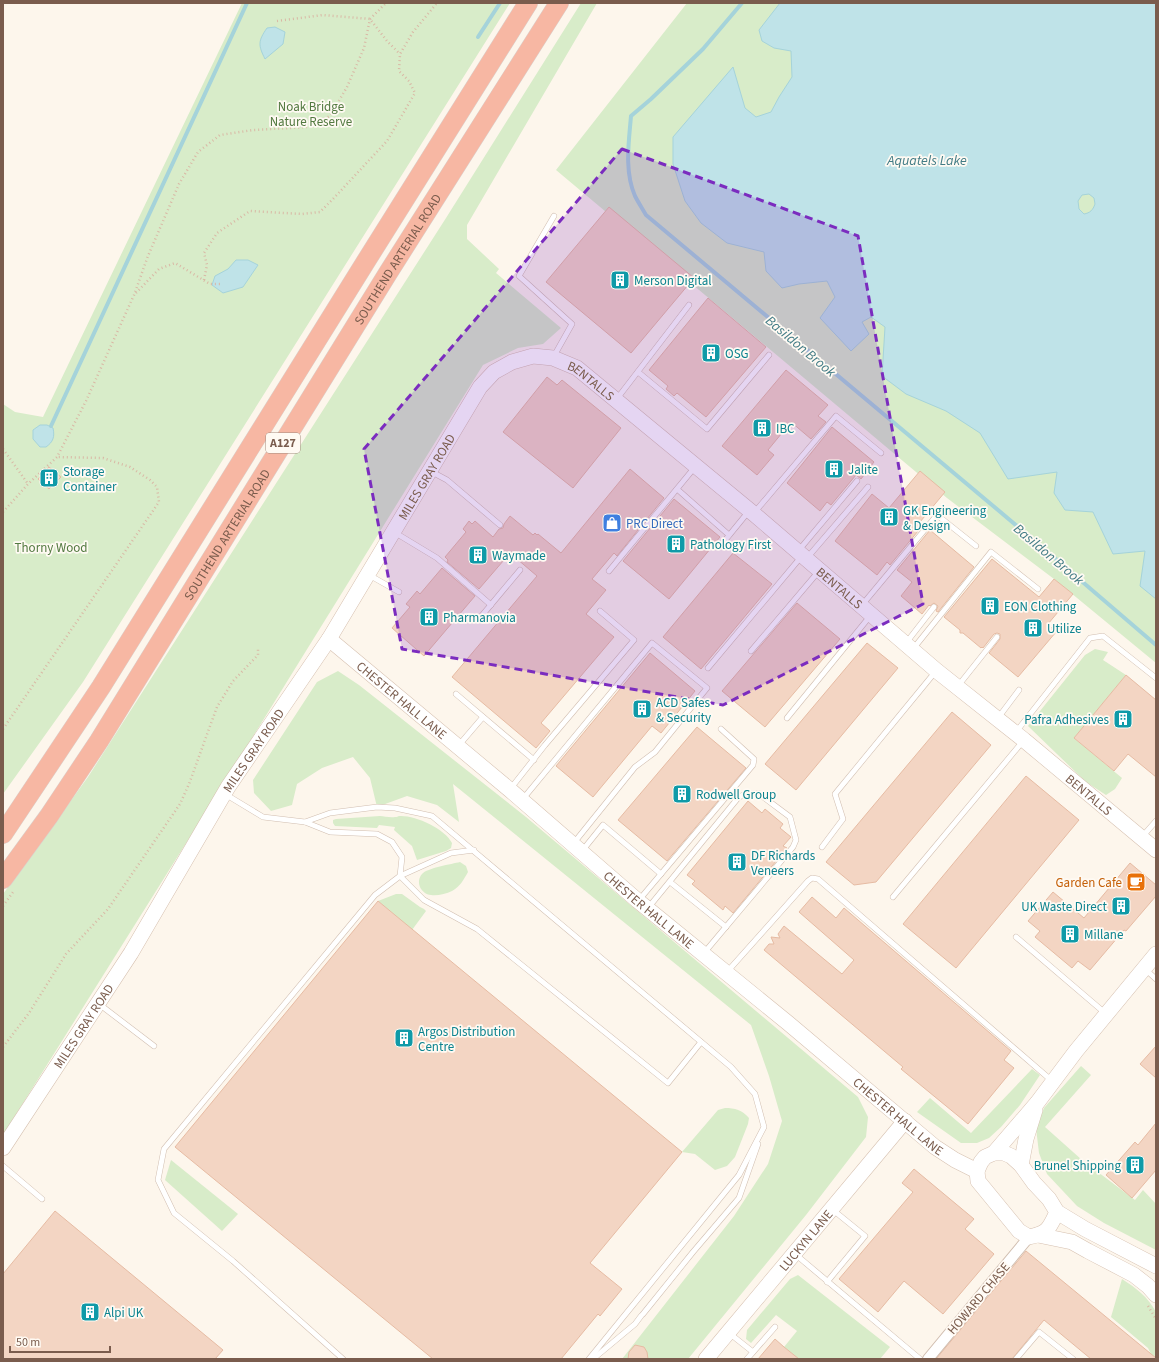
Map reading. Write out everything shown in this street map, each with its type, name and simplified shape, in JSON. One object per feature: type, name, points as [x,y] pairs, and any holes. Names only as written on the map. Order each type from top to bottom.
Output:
[{"type":"highway","name":"SOUTHEND ARTERIAL ROAD","points":[[3,834],[101,687],[359,271],[528,3]]},
{"type":"highway","name":"SOUTHEND ARTERIAL ROAD","points":[[3,879],[49,816],[99,741],[393,266],[559,3]]},
{"type":"street","name":"BENTALLS","points":[[512,362],[533,356],[553,358],[577,368],[752,512],[909,647],[1020,736],[1156,850]]},
{"type":"street","name":"MILES GRAY ROAD","points":[[3,1148],[131,953],[224,794],[329,638],[480,387],[494,372],[512,362]]},
{"type":"street","name":"CHESTER HALL LANE","points":[[329,638],[522,800],[643,905],[935,1147],[955,1160],[977,1171]]},
{"type":"street","points":[[1156,954],[1106,1014],[1037,1103],[994,1153],[985,1157],[980,1162],[977,1171],[978,1181],[1019,1230],[1033,1236],[1072,1242],[1134,1275],[1148,1286],[1156,1295]]},
{"type":"street","points":[[1021,1165],[1026,1138],[1037,1103]]},
{"type":"street","name":"LUCKYN LANE","points":[[706,1359],[905,1121]]},
{"type":"street","points":[[994,1153],[1011,1156],[1021,1165],[1034,1183],[1050,1199],[1057,1212],[1085,1229],[1156,1266]]},
{"type":"street","points":[[1033,1236],[1050,1228],[1057,1212]]},
{"type":"street","name":"HOWARD CHASE","points":[[928,1359],[1033,1236]]},
{"type":"lane","points":[[553,358],[572,324],[519,276],[554,216]]},
{"type":"lane","points":[[616,400],[690,305]]},
{"type":"lane","points":[[638,372],[707,429],[769,355]]},
{"type":"lane","points":[[722,544],[836,416],[881,453]]},
{"type":"lane","points":[[609,571],[696,466]]},
{"type":"lane","points":[[430,471],[447,480],[500,525]]},
{"type":"lane","points":[[708,668],[802,555],[857,481]]},
{"type":"lane","points":[[802,555],[868,488]]},
{"type":"lane","points":[[676,489],[729,535]]},
{"type":"lane","points":[[786,718],[937,515],[976,546]]},
{"type":"lane","points":[[393,532],[437,558],[491,605]]},
{"type":"lane","points":[[909,647],[991,552],[1038,589]]},
{"type":"lane","points":[[479,619],[520,570]]},
{"type":"lane","points":[[751,651],[819,570]]},
{"type":"lane","points":[[368,574],[399,592]]},
{"type":"lane","points":[[909,647],[934,607]]},
{"type":"lane","points":[[510,790],[634,640],[600,611]]},
{"type":"lane","points":[[893,897],[1020,736],[1090,638],[1103,636],[1156,678]]},
{"type":"lane","points":[[957,686],[997,637]]},
{"type":"lane","points":[[522,800],[652,643],[707,688],[654,752],[635,767],[577,849]]},
{"type":"lane","points":[[822,847],[843,819],[835,794],[937,670]]},
{"type":"lane","points":[[997,718],[1020,690]]},
{"type":"lane","points":[[456,694],[534,760]]},
{"type":"lane","points":[[458,747],[483,717]]},
{"type":"lane","points":[[643,905],[661,874],[753,765],[754,759],[721,729]]},
{"type":"lane","points":[[643,905],[670,882],[738,798],[746,793],[758,793],[790,816],[796,840],[793,847],[703,954]]},
{"type":"lane","points":[[224,794],[263,817],[305,822],[330,832],[377,834],[392,842],[402,857],[400,876]]},
{"type":"lane","points":[[305,822],[330,813],[377,807],[395,808],[432,816],[731,1067],[755,1094],[764,1126],[739,1198],[635,1324],[593,1359]]},
{"type":"lane","points":[[1142,837],[1156,821]]},
{"type":"lane","points":[[577,849],[603,825],[661,874]]},
{"type":"lane","points":[[343,1359],[233,1261],[174,1213],[158,1180],[164,1149],[375,895],[400,876],[451,853],[474,850]]},
{"type":"lane","points":[[400,876],[424,900],[477,929],[668,1083],[701,1042]]},
{"type":"lane","points":[[726,973],[808,881],[812,878],[818,879],[1053,1082]]},
{"type":"lane","points":[[670,882],[726,927]]},
{"type":"lane","points":[[1016,937],[1106,1014]]},
{"type":"lane","points":[[1144,968],[1156,979]]},
{"type":"lane","points":[[98,1004],[154,1046]]},
{"type":"lane","points":[[589,1359],[738,1175],[764,1126]]},
{"type":"lane","points":[[3,1166],[42,1199]]},
{"type":"lane","points":[[827,1282],[865,1236],[832,1209]]},
{"type":"lane","points":[[794,1254],[920,1359]]},
{"type":"lane","points":[[747,1359],[775,1327]]},
{"type":"lane","points":[[1018,1358],[1039,1332],[1072,1359]]},
{"type":"lane","points":[[728,1333],[753,1352]]},
{"type":"path","points":[[3,512],[28,484],[56,457],[86,401],[134,295],[148,256],[179,184],[198,152],[220,135],[253,130],[308,127],[330,116],[346,87],[364,48],[370,19],[386,3]]},
{"type":"path","points":[[204,280],[206,265],[204,253],[217,233],[250,210],[302,214],[320,212],[387,141],[415,93],[409,81],[399,70],[400,54],[413,32],[437,3]]},
{"type":"path","points":[[278,21],[322,16],[370,19],[387,41],[400,54]]},
{"type":"path","points":[[134,295],[159,269],[175,263],[210,284],[220,284]]},
{"type":"path","points":[[3,449],[28,484]]},
{"type":"path","points":[[3,729],[159,502],[157,487],[150,480],[130,467],[103,458],[56,457]]},
{"type":"path","points":[[3,1047],[29,1013],[66,954],[108,909],[180,804],[218,707],[233,681],[258,655],[258,648]]},
{"type":"highlighted area","points":[[622,149],[858,236],[923,604],[723,705],[402,649],[364,449]]},
{"type":"green space","name":"Noak Bridge Nature Reserve","points":[[242,3],[510,3],[83,682],[3,794],[3,404],[15,412],[43,417]]},
{"type":"green space","points":[[581,3],[597,3],[467,225],[467,239],[499,269],[496,273],[561,328],[543,344],[518,348],[483,365],[262,722],[3,1135],[3,894],[88,777],[446,218]]},
{"type":"green space","name":"Aquatels Lake","points":[[687,3],[1156,3],[1156,663],[1054,579],[947,498],[556,170]]},
{"type":"green space","points":[[1095,649],[1108,652],[1103,660],[1126,675],[1074,738],[1122,778],[1115,789],[1106,795],[1086,782],[1028,726],[1085,655]]},
{"type":"green space","points":[[338,671],[359,685],[526,817],[858,1097],[868,1117],[866,1137],[806,1215],[688,1359],[622,1359],[734,1216],[768,1164],[782,1121],[769,1076],[751,1025],[453,784],[459,822],[437,805],[407,796],[377,807],[370,778],[353,757],[322,768],[297,784],[292,805],[271,811],[254,793],[253,780],[317,682]]},
{"type":"green space","points":[[380,816],[415,818],[430,824],[448,838],[452,843],[451,848],[417,860],[412,846],[394,830],[395,827],[379,825],[377,828],[335,826],[333,823],[333,820],[336,819]]},
{"type":"green space","points":[[460,862],[466,866],[468,872],[462,883],[455,889],[447,893],[436,895],[427,894],[422,890],[419,881],[422,874],[434,868]]},
{"type":"green space","points":[[396,894],[402,894],[426,911],[412,930],[378,901]]},
{"type":"green space","points":[[1081,1066],[1091,1075],[1045,1127],[1082,1160],[1135,1200],[1143,1190],[1156,1204],[1156,1250],[1104,1223],[1077,1206],[1047,1174],[1039,1153],[1036,1128],[1044,1108]]},
{"type":"green space","points":[[1032,1069],[1040,1075],[1020,1105],[1001,1127],[989,1138],[977,1143],[961,1143],[917,1112],[930,1098],[971,1133]]},
{"type":"green space","points":[[725,1108],[738,1110],[749,1118],[735,1157],[727,1166],[715,1170],[695,1154],[682,1152],[718,1110]]},
{"type":"green space","points":[[171,1160],[238,1214],[222,1231],[165,1180]]},
{"type":"green space","points":[[798,1275],[890,1347],[880,1359],[799,1359],[784,1347],[797,1331],[776,1315],[751,1343],[746,1339],[747,1330],[790,1279]]},
{"type":"green space","points":[[1122,1279],[1141,1293],[1156,1312],[1156,1359],[1148,1359],[1151,1354],[1148,1348],[1111,1317]]},
{"type":"water","name":"Aquatels Lake","points":[[780,3],[1156,3],[1156,599],[1140,586],[1145,551],[1113,554],[1093,512],[1065,510],[1054,493],[1057,472],[1008,479],[980,433],[946,411],[906,394],[882,376],[885,327],[871,317],[862,322],[869,334],[851,351],[820,318],[835,297],[827,281],[799,284],[782,288],[766,271],[764,252],[727,243],[701,223],[685,201],[673,164],[673,137],[733,67],[745,108],[756,117],[771,112],[792,77],[791,51],[774,48],[762,41],[759,30]],"holes":[[[1089,194],[1094,198],[1095,204],[1093,208],[1090,212],[1084,214],[1079,209],[1078,201],[1082,195]]]},
{"type":"water","points":[[275,27],[285,32],[283,44],[265,59],[260,46],[262,36],[267,28]]},
{"type":"water","points":[[236,260],[248,260],[258,265],[243,287],[223,293],[212,285],[215,276],[228,269]]},
{"type":"water","points":[[40,425],[47,425],[53,428],[53,439],[46,447],[40,447],[33,439],[33,430]]},
{"type":"building","name":"Merson Digital","points":[[609,207],[694,278],[631,353],[546,282]]},
{"type":"building","name":"OSG","points":[[708,298],[766,347],[706,417],[677,393],[674,396],[666,389],[668,386],[649,370]]},
{"type":"building","name":"IBC","points":[[786,370],[828,405],[818,416],[826,422],[811,439],[791,422],[768,450],[774,455],[757,475],[722,446]]},
{"type":"building","points":[[547,377],[557,385],[562,380],[621,428],[573,488],[503,432]]},
{"type":"building","name":"Jalite","points":[[832,427],[874,462],[861,479],[856,475],[831,505],[827,502],[820,511],[787,483]]},
{"type":"building","name":"Storage Container","points":[[49,467],[61,477],[49,489],[38,479]]},
{"type":"building","points":[[630,469],[664,498],[617,556],[614,553],[592,579],[606,590],[586,614],[614,637],[541,723],[550,731],[536,748],[452,677],[537,576],[510,553],[479,589],[447,562],[448,560],[445,557],[466,532],[463,529],[469,521],[472,524],[475,521],[493,537],[499,529],[503,528],[510,516],[533,535],[535,533],[537,535],[538,534],[561,553]]},
{"type":"building","name":"GK Engineering & Design","points":[[920,471],[945,492],[920,522],[923,525],[890,565],[887,562],[877,575],[835,541],[872,494],[889,508]]},
{"type":"building","name":"Pathology First","points":[[674,499],[720,537],[669,599],[623,561]]},
{"type":"building","points":[[930,530],[974,567],[938,612],[936,611],[938,606],[934,603],[930,606],[929,605],[922,614],[901,596],[912,582],[897,570]]},
{"type":"building","points":[[733,553],[772,584],[701,669],[663,637]]},
{"type":"building","points":[[992,559],[1039,597],[1054,579],[1073,594],[1048,624],[1056,632],[1018,677],[989,653],[1000,639],[1000,634],[994,634],[983,648],[981,648],[963,633],[960,633],[960,630],[944,617]]},
{"type":"building","name":"Pharmanovia","points":[[442,568],[475,596],[424,656],[392,628],[410,607],[406,604],[417,591],[420,594]]},
{"type":"building","points":[[797,603],[840,639],[765,727],[722,691]]},
{"type":"building","points":[[867,643],[898,668],[796,790],[765,764]]},
{"type":"building","name":"ACD Safes & Security","points":[[650,653],[695,691],[661,733],[652,726],[593,797],[556,766]]},
{"type":"building","name":"Pafra Adhesives","points":[[1126,675],[1156,700],[1156,777],[1128,754],[1114,771],[1074,738]]},
{"type":"building","points":[[952,712],[991,745],[876,882],[854,885],[826,862]]},
{"type":"building","name":"Rodwell Group","points":[[697,727],[746,768],[667,861],[618,820]]},
{"type":"building","points":[[1026,776],[1079,820],[956,968],[903,924]]},
{"type":"building","name":"DF Richards Veneers","points":[[748,801],[762,813],[765,809],[783,824],[780,828],[791,837],[783,846],[787,848],[733,913],[725,906],[723,910],[692,884],[695,881],[687,875]]},
{"type":"building","points":[[1130,863],[1156,885],[1156,896],[1126,931],[1124,930],[1090,970],[1078,961],[1072,968],[1035,937],[1040,931],[1028,921],[1053,892],[1084,918]]},
{"type":"building","points":[[812,897],[836,918],[844,908],[1011,1051],[1004,1060],[1014,1068],[968,1124],[901,1069],[903,1067],[764,950],[769,944],[774,944],[771,937],[780,938],[778,934],[784,926],[842,974],[854,960],[799,912]]},
{"type":"building","name":"Argos Distribution Centre","points":[[378,901],[682,1152],[590,1263],[622,1289],[600,1316],[598,1314],[561,1359],[433,1359],[175,1147]]},
{"type":"building","points":[[1156,1046],[1156,1078],[1140,1064]]},
{"type":"building","name":"Brunel Shipping","points":[[1156,1123],[1156,1170],[1132,1198],[1106,1175],[1135,1142],[1138,1145]]},
{"type":"building","points":[[914,1169],[974,1219],[965,1229],[994,1254],[943,1314],[904,1281],[878,1312],[839,1279],[913,1192],[902,1183]]},
{"type":"building","name":"Alpi UK","points":[[55,1211],[223,1350],[215,1359],[3,1359],[3,1274]]},
{"type":"building","points":[[1026,1251],[1156,1359],[1091,1359],[1044,1320],[1012,1359],[936,1359]]},
{"type":"building","points":[[775,1339],[784,1347],[799,1359],[758,1359]]},
{"type":"building","points":[[635,1345],[644,1347],[647,1352],[648,1359],[628,1359],[629,1352]]},
{"type":"waterway","points":[[51,426],[247,3]]},
{"type":"waterway","points":[[478,37],[500,3]]},
{"type":"waterway","name":"Basildon Brook","points":[[742,3],[703,49],[631,116],[628,146],[629,176],[635,196],[646,215],[1029,536],[1156,645]]},
{"type":"place","name":"Merson Digital","points":[[620,280]]},
{"type":"place","name":"OSG","points":[[711,353]]},
{"type":"place","name":"IBC","points":[[762,428]]},
{"type":"place","name":"Jalite","points":[[834,469]]},
{"type":"place","name":"Storage Container","points":[[49,478]]},
{"type":"place","name":"GK Engineering & Design","points":[[889,517]]},
{"type":"place","name":"PRC Direct","points":[[612,523]]},
{"type":"place","name":"Pathology First","points":[[676,544]]},
{"type":"place","name":"Waymade","points":[[478,555]]},
{"type":"place","name":"EON Clothing","points":[[990,606]]},
{"type":"place","name":"Pharmanovia","points":[[429,617]]},
{"type":"place","name":"Utilize","points":[[1033,628]]},
{"type":"place","name":"ACD Safes & Security","points":[[642,709]]},
{"type":"place","name":"Pafra Adhesives","points":[[1123,719]]},
{"type":"place","name":"Rodwell Group","points":[[682,794]]},
{"type":"place","name":"DF Richards Veneers","points":[[737,862]]},
{"type":"place","name":"Garden Cafe","points":[[1136,882]]},
{"type":"place","name":"UK Waste Direct","points":[[1121,906]]},
{"type":"place","name":"Millane","points":[[1070,934]]},
{"type":"place","name":"Argos Distribution Centre","points":[[404,1038]]},
{"type":"place","name":"Brunel Shipping","points":[[1135,1165]]},
{"type":"place","name":"Alpi UK","points":[[90,1312]]},
{"type":"park label","name":"Thorny Wood","points":[[51,547]]}]
